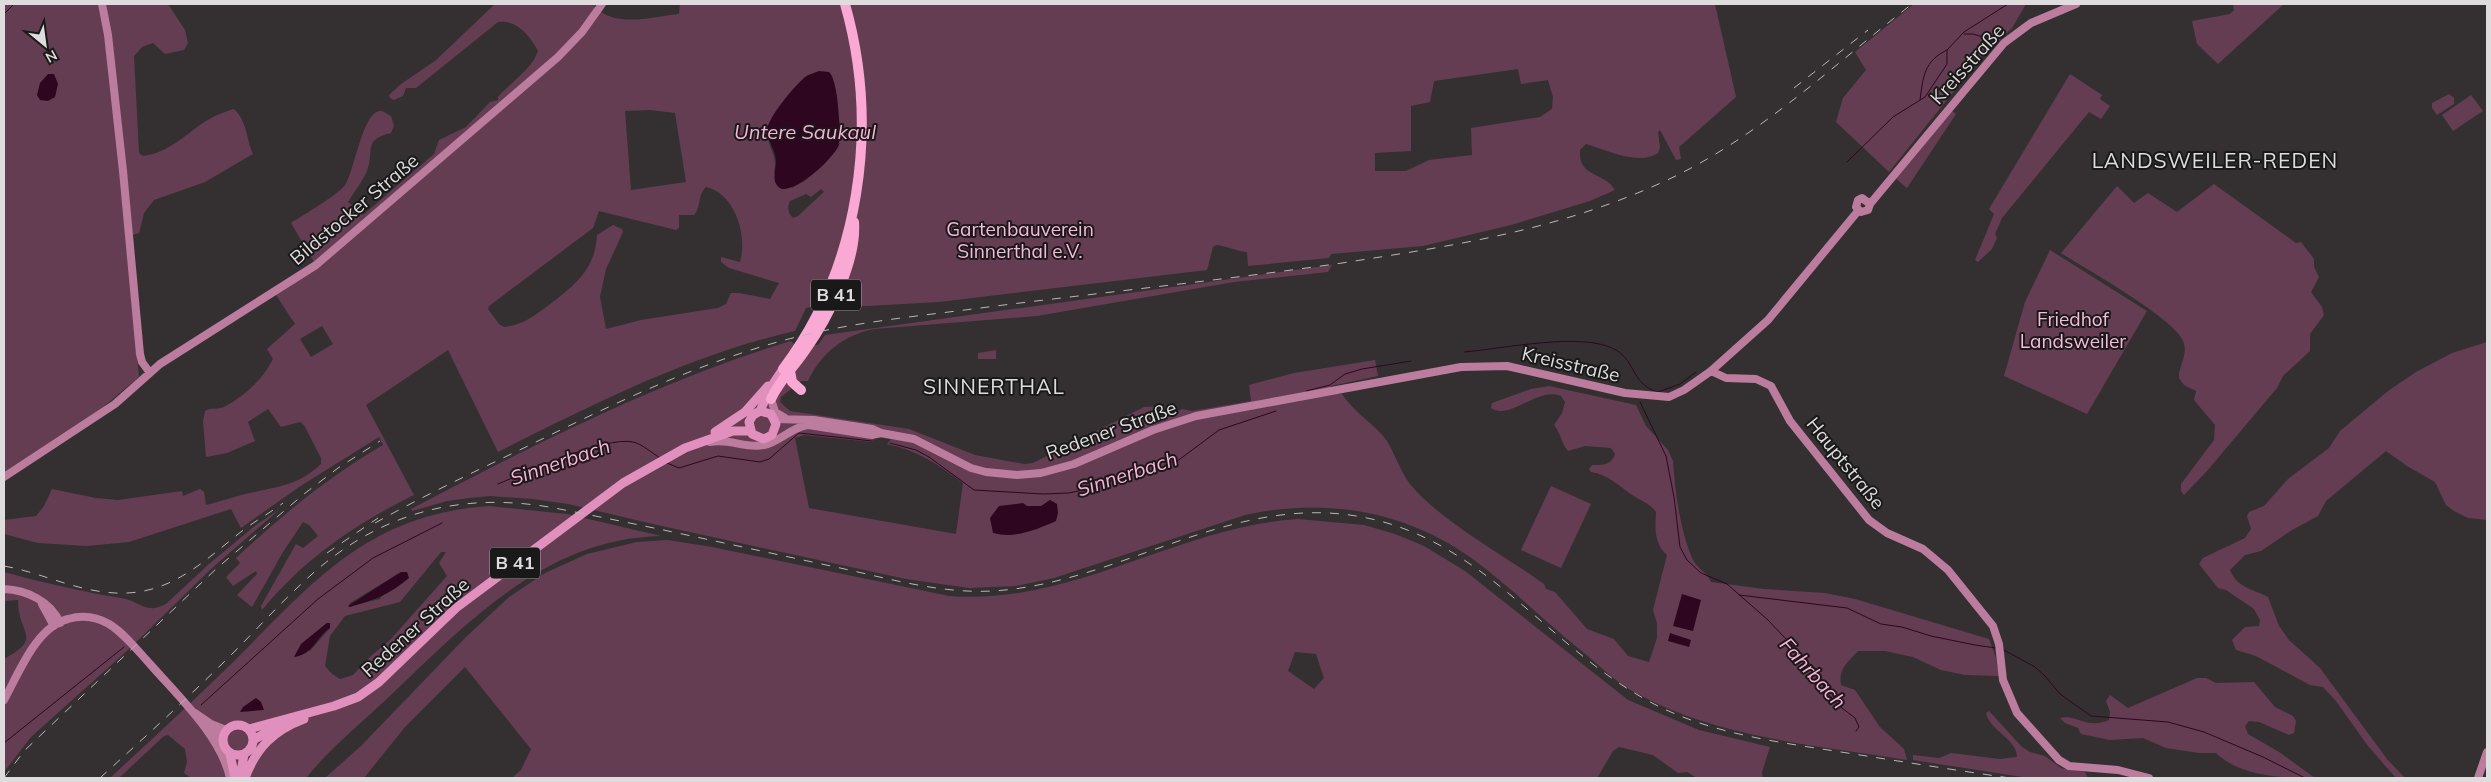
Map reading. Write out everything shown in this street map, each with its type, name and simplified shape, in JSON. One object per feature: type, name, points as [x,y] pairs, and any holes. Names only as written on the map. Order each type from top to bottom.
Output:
[{"type":"highway","name":"B 41","points":[[771,400],[787,382],[786,370],[816,334],[837,293],[852,248],[855,230],[854,217],[860,151],[860,102],[856,60],[845,4]]},
{"type":"highway","points":[[787,382],[801,390]]},
{"type":"main road","points":[[102,4],[108,35],[124,171],[139,345],[142,362],[150,372]]},
{"type":"main road","name":"Bildstocker Straße","points":[[4,477],[115,404],[150,372],[178,352],[316,265],[534,78],[582,32],[602,4]]},
{"type":"main road","name":"Kreisstraße","points":[[1328,390],[1461,367],[1495,364],[1562,377],[1625,393],[1658,398],[1676,394],[1711,370],[1790,299],[1860,212],[1868,210],[1868,202],[2004,43],[2030,23],[2076,4]]},
{"type":"main road","name":"Kreisstraße","points":[[1860,212],[1856,204],[1858,200],[1862,198],[1868,202]]},
{"type":"main road","name":"B 41","points":[[774,420],[772,435],[764,439],[755,437],[749,426],[753,415],[760,411],[770,388],[786,370]]},
{"type":"main road","name":"B 41","points":[[715,432],[745,412],[786,370]]},
{"type":"main road","name":"Hauptstraße","points":[[1711,370],[1726,378],[1756,379],[1771,386],[1790,420],[1865,516],[1886,533],[1923,549],[1938,560],[1988,618],[1999,644],[2003,680],[2018,714],[2063,763],[2086,769],[2118,770],[2149,778]]},
{"type":"main road","name":"Redener Straße","points":[[774,420],[799,419],[864,428],[914,439],[962,464],[986,472],[1008,475],[1031,474],[1074,464],[1153,430],[1196,416],[1328,390]]},
{"type":"main road","points":[[771,400],[769,409],[774,420]]},
{"type":"main road","points":[[771,400],[773,409],[779,416],[799,419]]},
{"type":"main road","points":[[760,411],[774,420]]},
{"type":"main road","name":"Redener Straße","points":[[774,420],[785,424],[807,425],[872,435],[881,433]]},
{"type":"main road","points":[[696,445],[722,440],[749,446],[766,445],[789,430],[807,425]]},
{"type":"main road","name":"Redener Straße","points":[[686,448],[698,438],[715,432],[749,426]]},
{"type":"main road","name":"Redener Straße","points":[[249,729],[348,702],[380,682],[456,608],[490,581],[550,539],[592,504],[675,453],[749,426]]},
{"type":"main road","points":[[4,589],[21,591],[50,608],[76,617],[99,619],[118,630],[222,740],[224,747],[230,754],[235,778]]},
{"type":"main road","points":[[40,601],[57,624]]},
{"type":"main road","points":[[50,608],[57,624]]},
{"type":"main road","points":[[4,700],[39,640],[57,624],[76,617]]},
{"type":"main road","name":"B 41","points":[[245,778],[257,753],[274,734],[296,722],[348,702]]},
{"type":"main road","points":[[188,706],[218,749],[230,778]]},
{"type":"main road","points":[[254,740],[275,727],[332,709]]},
{"type":"main road","points":[[195,713],[211,724],[226,730],[222,740]]},
{"type":"main road","name":"B 41","points":[[226,730],[236,725],[249,729]]},
{"type":"main road","points":[[240,778],[244,754],[252,747],[254,740],[249,729]]},
{"type":"main road","points":[[2478,778],[2487,752]]},
{"type":"main road","points":[[230,754],[244,754]]},
{"type":"green space","points":[[4,4],[168,4],[185,30],[188,43],[184,50],[165,54],[153,43],[142,47],[134,56],[139,153],[143,156],[164,150],[206,121],[234,109],[244,124],[253,154],[205,182],[154,200],[144,213],[139,233],[126,237],[139,377],[97,412],[4,473]]},
{"type":"green space","name":"Gartenbauverein Sinnerthal e.V.","points":[[495,4],[596,4],[594,7],[613,17],[646,19],[679,14],[680,4],[1715,4],[1736,97],[1679,147],[1681,159],[1676,160],[1660,130],[1658,132],[1660,148],[1658,153],[1650,157],[1622,156],[1586,144],[1580,150],[1580,159],[1583,165],[1587,170],[1610,184],[1615,190],[1590,201],[1511,225],[1423,246],[1331,254],[1329,258],[1248,266],[1247,252],[1216,245],[1213,247],[1207,270],[939,302],[867,306],[820,305],[806,308],[795,331],[718,353],[643,382],[498,452],[448,350],[366,405],[414,495],[371,518],[332,544],[295,575],[262,610],[261,606],[296,544],[303,548],[318,536],[309,525],[303,522],[283,552],[252,607],[237,595],[257,574],[256,571],[233,586],[226,577],[240,563],[236,558],[306,497],[343,470],[383,445],[379,437],[299,487],[241,528],[231,509],[129,542],[87,546],[38,543],[4,534],[4,520],[36,516],[44,506],[52,489],[96,498],[118,500],[182,491],[183,496],[200,489],[204,492],[206,505],[290,483],[305,476],[321,464],[321,458],[304,425],[300,422],[281,427],[268,409],[248,422],[255,441],[227,453],[206,457],[203,421],[205,411],[224,407],[239,398],[253,386],[273,359],[267,349],[295,324],[272,289],[314,262],[291,223],[328,199],[345,185],[364,131],[375,113],[382,111],[391,116],[394,126],[391,133],[376,139],[373,143],[367,171],[348,202],[363,215],[434,154],[439,140],[466,127],[490,102],[498,100],[498,97],[531,63],[538,51],[527,34],[522,30],[511,23],[498,22],[416,88],[406,88],[403,96],[394,100],[390,98],[389,95],[401,84],[435,61]],"holes":[[[1518,69],[1521,84],[1548,80],[1553,97],[1552,109],[1540,117],[1471,128],[1472,155],[1429,160],[1406,171],[1375,171],[1375,153],[1411,151],[1411,106],[1430,102],[1434,81]],[[832,75],[840,124],[839,145],[806,180],[792,188],[774,173],[775,161],[767,132],[779,106],[798,84]],[[650,110],[675,113],[686,182],[631,190],[625,111]],[[706,187],[716,191],[725,198],[737,217],[742,240],[740,262],[721,257],[721,262],[729,268],[779,283],[770,299],[731,293],[726,304],[718,308],[641,320],[606,329],[600,297],[606,269],[623,232],[622,229],[613,225],[597,235],[592,258],[582,276],[567,291],[533,316],[523,322],[504,327],[499,324],[488,309],[489,306],[593,228],[599,211],[676,230],[679,228],[679,215],[694,215],[698,208],[701,193]],[[821,189],[824,192],[798,216],[793,218],[788,210],[790,201],[806,194],[811,197]],[[322,326],[333,344],[311,357],[300,339]]]},
{"type":"green space","points":[[1914,4],[2026,4],[2012,28],[1983,55],[1889,172],[1836,122],[1843,98],[1866,70],[1855,52]]},
{"type":"green space","points":[[2233,4],[2284,4],[2218,64],[2197,44],[2192,21],[2230,14],[2234,10]]},
{"type":"green space","points":[[2070,74],[2102,95],[2100,99],[2110,106],[2101,119],[2089,112],[2002,218],[1995,234],[1997,238],[1992,249],[1978,262],[1975,260],[1994,214],[1989,209]]},
{"type":"green space","points":[[2449,94],[2454,98],[2454,104],[2437,115],[2432,108],[2432,103]]},
{"type":"green space","points":[[2471,95],[2483,111],[2453,131],[2442,115]]},
{"type":"green space","points":[[1950,109],[1956,114],[1907,188],[1895,178]]},
{"type":"green space","points":[[2214,184],[2296,243],[2301,242],[2314,259],[2314,267],[2319,277],[2311,292],[2322,307],[2324,315],[2310,334],[2310,351],[2283,376],[2277,388],[2207,471],[2184,495],[2181,491],[2181,484],[2214,440],[2215,425],[2194,400],[2196,391],[2184,385],[2179,378],[2185,351],[2183,341],[2176,331],[2147,307],[2061,253],[2117,186],[2134,203],[2148,193],[2177,212]]},
{"type":"green space","name":"Friedhof Landsweiler","points":[[2050,250],[2147,311],[2087,414],[2004,376],[2025,302]]},
{"type":"green space","points":[[1332,265],[1328,272],[1234,282],[1037,316],[874,329],[853,336],[835,347],[820,362],[808,381],[801,381],[781,397],[780,402],[790,411],[909,429],[975,455],[1024,464],[1033,463],[1144,407],[1164,406],[1173,413],[1182,409],[1192,411],[1251,401],[1249,385],[1294,373],[1375,360],[1378,376],[1331,386],[1332,393],[1342,394],[1352,407],[1382,435],[1410,484],[1423,498],[1455,524],[1544,584],[1546,589],[1555,592],[1587,629],[1614,639],[1628,656],[1649,662],[1657,638],[1657,623],[1653,610],[1667,555],[1658,541],[1656,512],[1649,505],[1610,479],[1591,472],[1589,469],[1592,465],[1606,464],[1611,461],[1615,454],[1611,448],[1585,446],[1568,451],[1554,425],[1562,413],[1565,402],[1561,396],[1543,395],[1507,410],[1499,411],[1491,408],[1492,403],[1531,389],[1549,386],[1636,405],[1646,426],[1668,450],[1673,461],[1675,485],[1684,535],[1694,562],[1711,582],[1764,589],[1825,593],[1855,599],[1989,639],[1996,658],[1999,676],[1965,675],[1941,670],[1913,657],[1885,651],[1858,651],[1842,670],[1841,685],[1855,690],[1880,727],[1904,749],[1907,760],[1768,738],[1733,730],[1666,708],[1627,688],[1488,570],[1448,543],[1394,519],[1365,512],[1335,508],[1275,510],[1245,515],[1054,578],[1016,586],[969,588],[906,579],[568,504],[533,499],[490,496],[447,501],[412,511],[411,509],[550,438],[644,395],[741,357],[791,341],[794,344],[818,345],[825,335]],"holes":[[[804,435],[872,442],[874,438],[866,436],[891,439],[887,444],[908,450],[927,459],[963,483],[956,534],[809,508],[795,438]]]},
{"type":"green space","points":[[2487,342],[2487,520],[2468,518],[2454,511],[2446,505],[2435,482],[2386,451],[2326,501],[2318,516],[2292,530],[2261,551],[2245,555],[2230,570],[2241,584],[2268,597],[2279,626],[2289,640],[2320,668],[2387,759],[2405,778],[2396,778],[2368,746],[2336,701],[2323,687],[2310,685],[2256,656],[2236,650],[2232,640],[2245,627],[2259,626],[2260,620],[2254,609],[2226,590],[2218,588],[2199,564],[2203,558],[2245,538],[2251,529],[2247,516],[2249,512],[2264,506],[2288,479],[2329,448],[2340,431],[2388,391],[2416,372],[2452,353]]},
{"type":"green space","points":[[996,350],[996,359],[978,359],[978,353]]},
{"type":"green space","points":[[1551,486],[1591,504],[1561,568],[1521,550]]},
{"type":"green space","points":[[489,506],[567,514],[661,536],[620,540],[582,551],[547,567],[514,588],[451,638],[337,745],[306,778],[191,778],[184,773],[187,762],[185,749],[168,735],[164,736],[119,778],[110,778],[212,683],[312,584],[341,560],[372,540],[406,524],[445,512]],"holes":[[[441,552],[446,552],[439,563],[447,576],[391,639],[353,675],[340,679],[332,674],[325,666],[330,636],[345,616],[400,602]],[[401,572],[380,599],[349,606],[350,603]],[[327,623],[330,623],[330,628],[310,651],[301,644]]]},
{"type":"green space","points":[[280,509],[212,568],[128,650],[31,737],[4,772],[4,659],[23,645],[26,640],[26,634],[21,621],[18,600],[4,601],[4,572],[64,587],[126,599],[148,608],[157,608],[166,604],[209,564],[256,525]]},
{"type":"green space","points":[[1298,519],[1364,525],[1395,534],[1424,546],[1465,571],[1628,700],[1699,730],[1770,747],[1762,772],[1763,778],[1697,778],[1687,772],[1678,773],[1653,755],[1619,747],[1613,751],[1597,778],[512,778],[521,770],[531,749],[465,667],[405,727],[364,778],[325,778],[361,746],[465,638],[509,597],[545,573],[587,554],[637,542],[668,540],[712,547],[949,596],[995,596],[1039,589],[1082,578],[1210,536],[1253,525]],"holes":[[[1295,652],[1316,654],[1324,678],[1314,689],[1288,671]]]},
{"type":"green space","points":[[2197,678],[2206,678],[2216,683],[2254,682],[2275,707],[2293,716],[2296,721],[2294,733],[2289,735],[2259,722],[2249,721],[2245,726],[2248,734],[2279,752],[2315,778],[2276,776],[2250,771],[2226,761],[2216,753],[2199,753],[2166,748],[2143,738],[2110,740],[2081,734],[2078,728],[2065,723],[2060,718],[2066,717],[2088,723],[2101,723],[2109,720],[2110,712],[2106,701],[2110,695],[2128,708]]},
{"type":"green space","points":[[1989,711],[2022,747],[2030,752],[2045,756],[2061,768],[2085,772],[2088,778],[2029,778],[1913,760],[1913,755],[1939,758],[1951,753],[2000,759],[2017,757],[2013,745],[1988,719],[1986,713]]},
{"type":"water","name":"Untere Saukaul","points":[[819,71],[829,72],[835,86],[839,118],[839,145],[830,158],[814,173],[797,185],[782,189],[776,184],[774,177],[776,157],[767,131],[768,125],[776,111],[795,87],[808,75]]},
{"type":"water","points":[[48,74],[54,74],[58,84],[55,97],[48,101],[40,100],[37,95],[40,83]]},
{"type":"water","points":[[1050,500],[1057,504],[1058,513],[1056,521],[1017,534],[1001,535],[993,533],[990,518],[999,506],[1023,503],[1027,506],[1041,506]]},
{"type":"water","points":[[401,572],[407,572],[409,578],[388,593],[350,607],[348,606]]},
{"type":"water","points":[[1682,594],[1701,600],[1693,631],[1673,626]]},
{"type":"water","points":[[327,623],[330,623],[330,628],[310,649],[300,656],[294,657],[301,644]]},
{"type":"water","points":[[1670,633],[1691,640],[1689,647],[1668,641]]},
{"type":"water","points":[[256,698],[261,702],[264,710],[240,712],[243,707]]},
{"type":"waterway","points":[[4,14],[14,4]]},
{"type":"waterway","points":[[1847,162],[1893,117],[1925,97],[1947,64],[1947,50],[1964,32],[2008,4]]},
{"type":"waterway","points":[[1964,34],[1973,34],[1993,40]]},
{"type":"waterway","points":[[1920,100],[1926,70],[1939,54],[1947,50]]},
{"type":"waterway","name":"Sinnerbach","points":[[1464,352],[1564,341],[1602,345],[1616,350],[1622,355],[1643,384],[1658,392],[1680,384],[1696,372]]},
{"type":"waterway","name":"Sinnerbach","points":[[1306,391],[1330,385],[1345,374],[1362,369],[1411,361]]},
{"type":"waterway","name":"Sinnerbach","points":[[1640,402],[1666,456],[1674,497],[1680,547],[1687,560],[1701,573],[1727,584],[1768,620],[1820,675],[1825,690],[1838,705],[1855,718],[1859,727],[1856,731]]},
{"type":"waterway","name":"Sinnerbach","points":[[890,443],[916,450],[929,457],[974,490],[1043,494],[1069,493],[1092,488],[1161,462],[1176,462],[1219,430],[1276,411]]},
{"type":"waterway","name":"Sinnerbach","points":[[667,463],[679,468],[718,456],[760,462],[769,459],[799,433],[872,441]]},
{"type":"waterway","name":"Sinnerbach","points":[[498,484],[566,456],[604,444],[633,442],[660,458]]},
{"type":"waterway","name":"Sinnerbach","points":[[201,705],[318,599],[373,558],[442,523]]},
{"type":"waterway","points":[[1739,595],[1847,608],[1881,624],[1902,627],[1931,636],[1996,648]]},
{"type":"waterway","name":"Sinnerbach","points":[[4,743],[124,647]]},
{"type":"waterway","points":[[2002,649],[2035,667],[2060,694],[2091,716],[2168,722],[2204,732],[2263,757],[2305,778]]},
{"type":"railway","points":[[375,523],[566,427],[640,393],[715,362],[792,338],[851,325],[890,319],[1342,263],[1505,234],[1583,213],[1663,182],[1697,165],[1730,145],[1792,100],[1912,4]]},
{"type":"railway","points":[[1794,88],[1868,30]]},
{"type":"railway","points":[[4,778],[24,751],[216,569],[304,494],[338,468],[380,441]]},
{"type":"railway","points":[[4,566],[91,590],[126,593],[145,591],[179,578],[195,568],[247,527],[283,503]]},
{"type":"railway","points":[[100,778],[200,685],[301,584],[337,554],[365,536],[393,522],[422,512],[452,506],[484,503],[516,503],[549,507],[911,584],[972,591],[992,591],[1039,585],[1085,573],[1221,528],[1267,517],[1314,513],[1362,517],[1406,529],[1445,548],[1515,598],[1581,655],[1616,681],[1654,704],[1676,714],[1699,723],[1746,736],[2010,778]]},
{"type":"railway","points":[[327,553],[378,518]]},
{"type":"district","name":"LANDSWEILER-REDEN","points":[[2215,161]]},
{"type":"district","name":"SINNERTHAL","points":[[994,387]]},
{"type":"water label","name":"Fahrbach","points":[[1813,673]]}]
